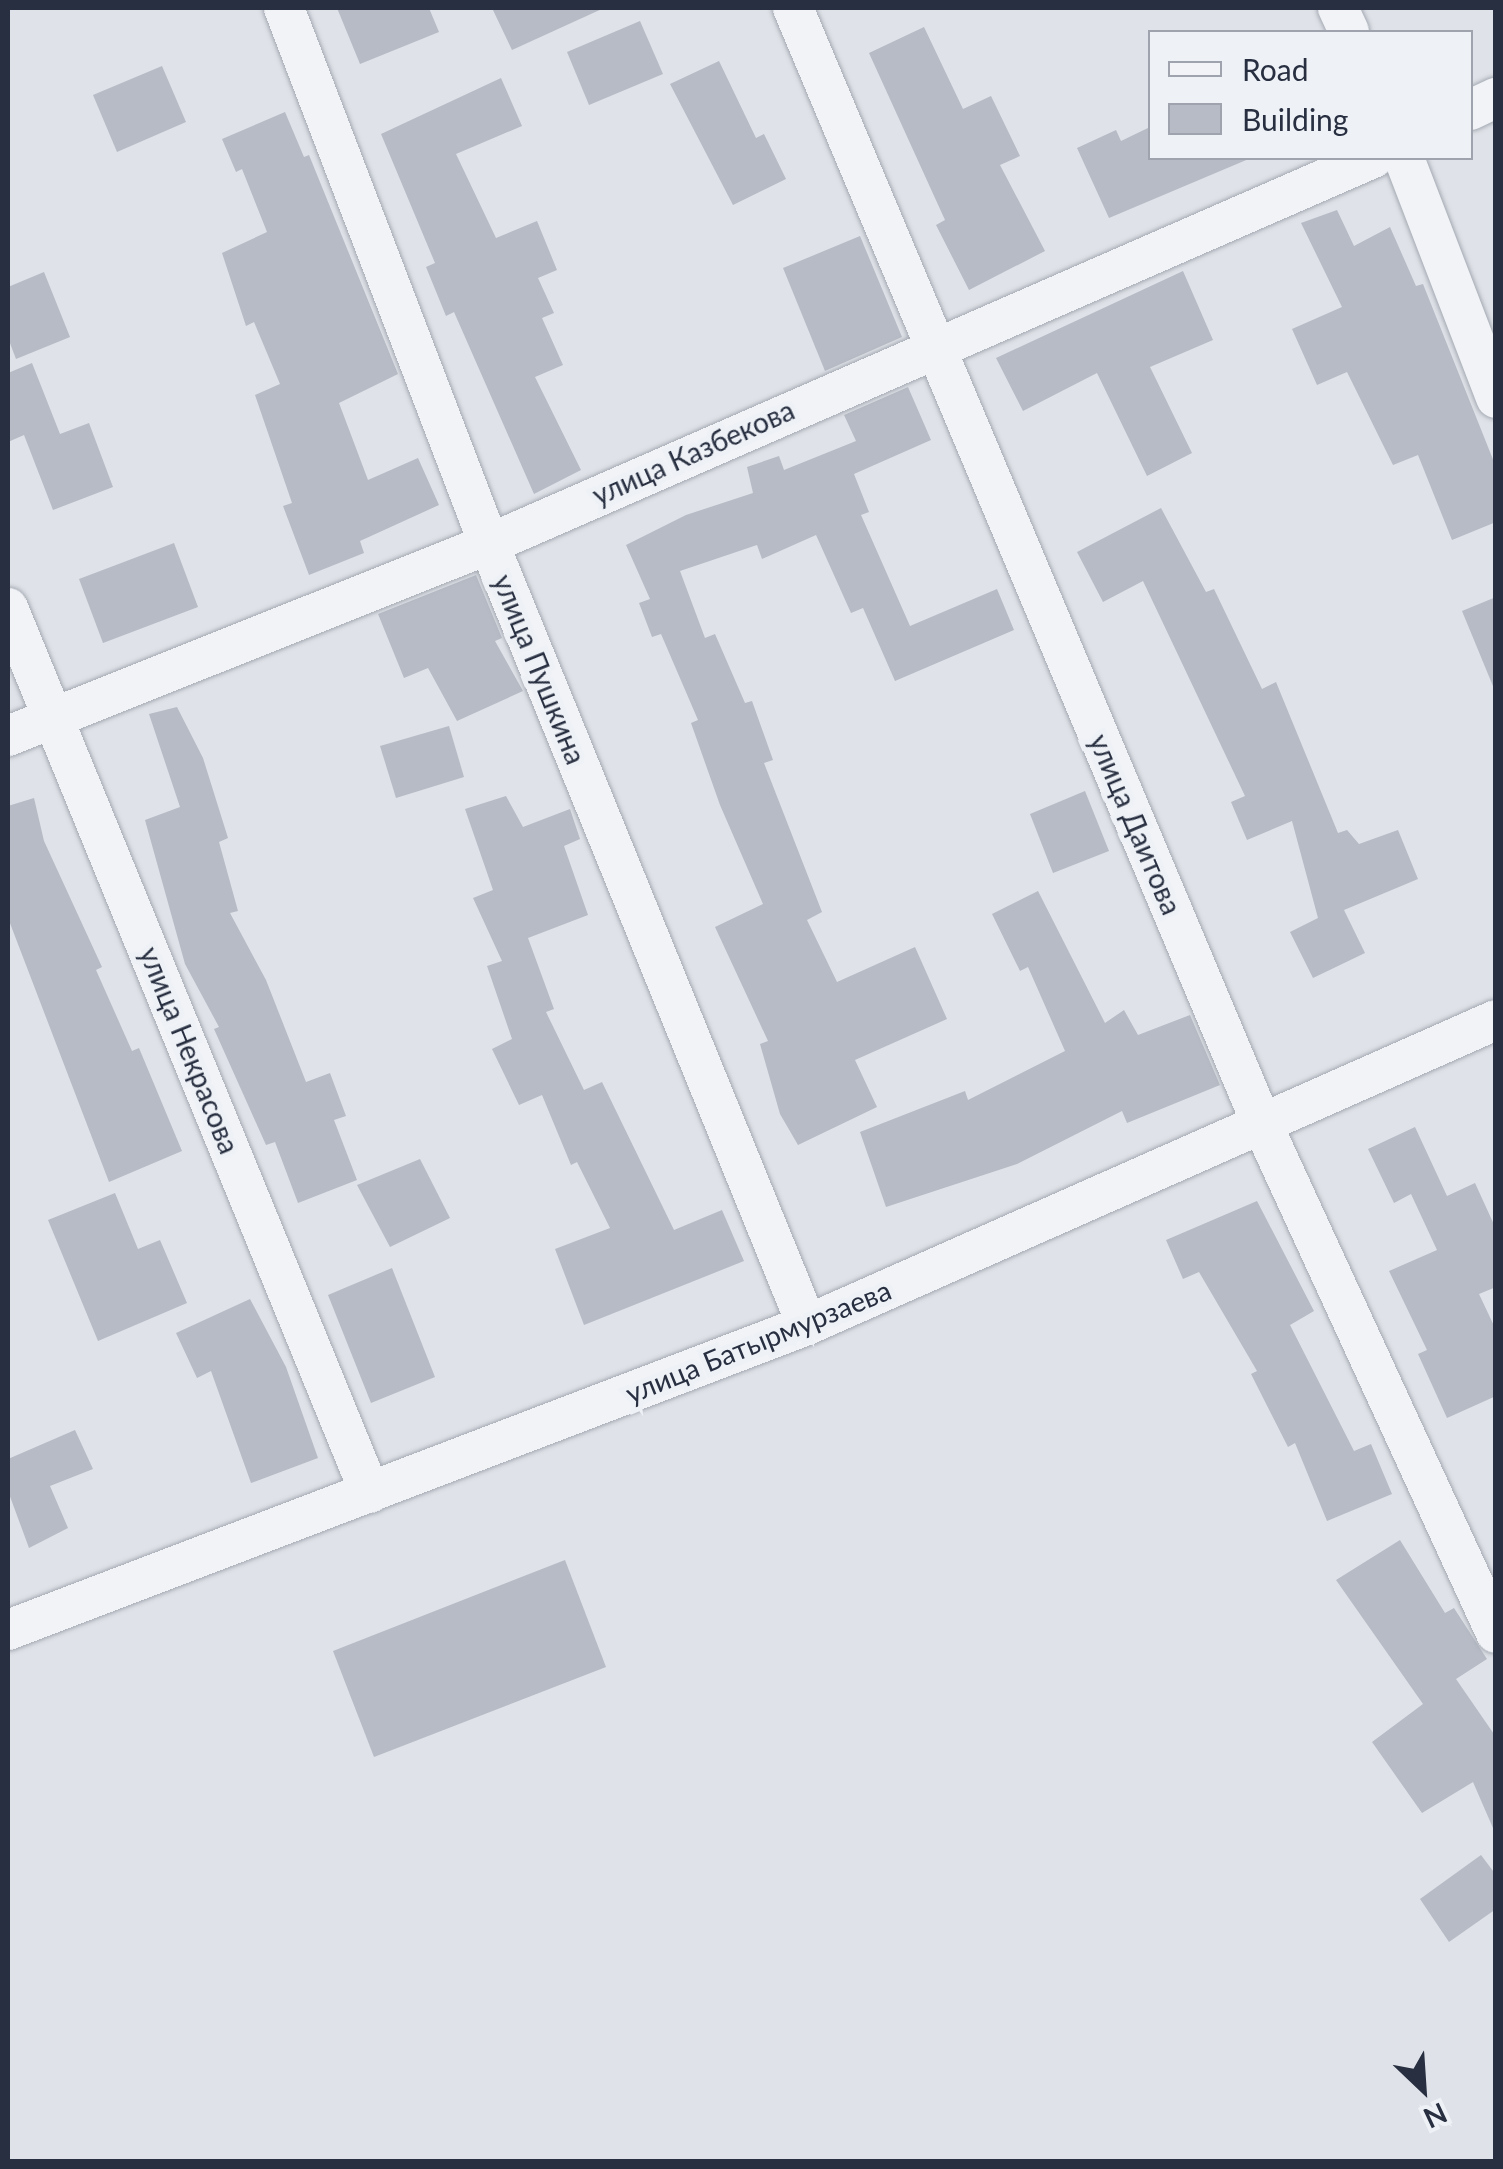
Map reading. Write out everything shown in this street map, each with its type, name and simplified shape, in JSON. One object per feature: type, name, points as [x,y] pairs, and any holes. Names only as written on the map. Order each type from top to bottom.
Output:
[{"type":"street","name":"улица Пушкина","points":[[284,8],[489,544],[807,1325]]},
{"type":"street","name":"улица Даитова","points":[[794,8],[1262,1124],[1496,1632]]},
{"type":"street","points":[[1473,109],[1496,98]]},
{"type":"street","name":"улица Казбекова","points":[[8,736],[489,544],[935,344],[1369,160]]},
{"type":"street","points":[[1405,160],[1496,398]]},
{"type":"street","name":"улица Некрасова","points":[[8,608],[370,1493]]},
{"type":"street","name":"улица Батырмурзаева","points":[[8,1630],[807,1325],[1496,1020]]},
{"type":"building","points":[[337,8],[429,8],[439,32],[360,64]]},
{"type":"building","points":[[492,8],[604,8],[512,50]]},
{"type":"building","points":[[640,21],[663,74],[589,105],[567,52]]},
{"type":"building","points":[[924,27],[963,109],[991,96],[1020,156],[1000,165],[1045,251],[969,290],[936,225],[945,220],[869,53]]},
{"type":"building","points":[[719,61],[756,138],[764,134],[786,179],[733,205],[670,84]]},
{"type":"building","points":[[162,66],[186,122],[117,152],[93,95]]},
{"type":"building","points":[[501,78],[522,126],[456,154],[496,238],[537,221],[557,270],[538,278],[554,313],[542,318],[563,365],[535,377],[581,470],[534,494],[454,312],[446,316],[426,267],[435,263],[381,134]]},
{"type":"building","points":[[285,112],[304,157],[309,155],[398,374],[339,403],[368,480],[418,458],[439,505],[360,541],[364,553],[309,575],[283,506],[292,503],[255,395],[280,384],[254,322],[246,326],[222,253],[267,232],[242,169],[236,172],[222,139]]},
{"type":"building","points":[[1148,128],[1148,160],[1246,160],[1109,218],[1077,148],[1116,130],[1121,141]]},
{"type":"building","points":[[1337,210],[1354,246],[1390,227],[1416,286],[1423,284],[1496,467],[1496,522],[1452,540],[1418,455],[1393,465],[1347,372],[1317,385],[1292,329],[1342,307],[1301,223]]},
{"type":"building","points":[[860,236],[902,337],[825,371],[783,268]]},
{"type":"building","points":[[1183,271],[1213,340],[1150,367],[1192,453],[1147,476],[1097,373],[1023,411],[996,358]]},
{"type":"building","points":[[44,272],[70,337],[16,359],[8,338],[8,287]]},
{"type":"building","points":[[32,363],[60,434],[89,423],[113,487],[53,510],[24,435],[8,442],[8,373]]},
{"type":"building","points":[[908,387],[931,440],[854,474],[869,512],[861,515],[910,626],[997,589],[1014,630],[895,681],[863,608],[851,613],[816,535],[762,559],[757,545],[680,571],[705,638],[715,634],[745,703],[752,701],[773,760],[764,763],[822,912],[807,920],[837,982],[915,947],[947,1019],[855,1060],[877,1107],[798,1145],[780,1114],[760,1044],[768,1041],[715,927],[763,904],[720,805],[691,723],[698,720],[661,634],[652,637],[639,603],[650,599],[626,545],[686,515],[753,493],[747,467],[779,456],[784,470],[856,441],[844,415]]},
{"type":"building","points":[[1161,508],[1206,592],[1214,589],[1262,689],[1276,682],[1338,833],[1347,830],[1359,844],[1398,830],[1418,879],[1344,910],[1365,953],[1313,978],[1290,932],[1318,918],[1292,821],[1247,840],[1231,802],[1245,796],[1143,581],[1103,602],[1077,552]]},
{"type":"building","points":[[174,543],[198,607],[103,643],[79,579]]},
{"type":"building","points":[[476,575],[502,638],[495,641],[523,691],[457,721],[428,668],[404,678],[378,614]]},
{"type":"building","points":[[1496,597],[1496,691],[1495,691],[1462,611]]},
{"type":"building","points":[[177,707],[203,758],[228,838],[219,842],[238,911],[230,913],[266,980],[306,1082],[330,1073],[346,1116],[334,1120],[357,1180],[298,1203],[275,1142],[266,1145],[214,1029],[219,1027],[185,964],[145,820],[180,807],[149,714]]},
{"type":"building","points":[[449,726],[464,777],[396,798],[380,746]]},
{"type":"building","points":[[1085,791],[1109,851],[1053,873],[1030,814]]},
{"type":"building","points":[[506,796],[523,827],[570,809],[580,839],[564,846],[588,915],[528,938],[554,1009],[546,1012],[584,1090],[602,1082],[674,1230],[722,1210],[744,1261],[584,1325],[555,1249],[610,1228],[577,1162],[571,1165],[542,1095],[519,1105],[492,1049],[512,1039],[487,966],[502,961],[473,898],[493,890],[465,809]]},
{"type":"building","points":[[34,798],[44,841],[102,967],[96,970],[132,1051],[139,1048],[182,1151],[109,1182],[8,918],[8,806]]},
{"type":"building","points":[[1038,891],[1105,1023],[1124,1010],[1138,1035],[1190,1015],[1220,1085],[1127,1123],[1122,1111],[1017,1164],[886,1207],[860,1132],[965,1091],[968,1100],[1065,1051],[1028,967],[1020,971],[992,914]]},
{"type":"building","points":[[1415,1127],[1447,1196],[1475,1183],[1496,1229],[1496,1287],[1479,1294],[1496,1330],[1496,1396],[1447,1418],[1418,1354],[1427,1350],[1389,1271],[1437,1250],[1411,1194],[1394,1203],[1368,1149]]},
{"type":"building","points":[[420,1159],[450,1218],[390,1247],[357,1185]]},
{"type":"building","points":[[115,1193],[138,1249],[160,1240],[187,1303],[98,1341],[48,1220]]},
{"type":"building","points":[[1257,1201],[1314,1311],[1290,1325],[1354,1451],[1371,1444],[1392,1494],[1327,1521],[1295,1443],[1288,1447],[1251,1374],[1257,1371],[1199,1272],[1183,1279],[1166,1240]]},
{"type":"building","points":[[392,1268],[435,1377],[371,1403],[328,1295]]},
{"type":"building","points":[[250,1299],[286,1367],[318,1458],[251,1483],[211,1371],[197,1378],[176,1333]]},
{"type":"building","points":[[75,1430],[93,1469],[50,1486],[68,1528],[29,1548],[8,1491],[8,1459]]},
{"type":"building","points":[[1400,1540],[1445,1613],[1454,1608],[1487,1659],[1456,1679],[1496,1737],[1496,1835],[1473,1782],[1422,1813],[1372,1742],[1423,1704],[1336,1580]]},
{"type":"building","points":[[565,1560],[606,1667],[374,1757],[333,1651]]},
{"type":"building","points":[[1481,1855],[1496,1875],[1496,1909],[1449,1942],[1420,1899]]}]
